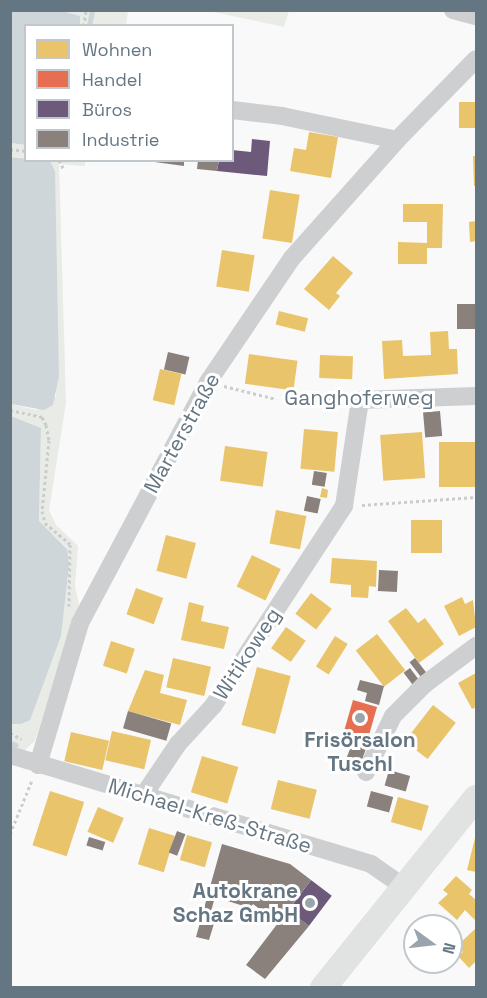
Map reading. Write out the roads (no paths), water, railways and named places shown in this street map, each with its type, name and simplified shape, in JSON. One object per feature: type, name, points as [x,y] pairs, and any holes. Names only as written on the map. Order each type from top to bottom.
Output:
[{"type":"main road","points":[[323,987],[477,798]]},
{"type":"street","points":[[453,10],[477,16]]},
{"type":"street","name":"Marterstraße","points":[[38,765],[80,622],[208,382],[292,258],[397,140],[477,59]]},
{"type":"street","points":[[234,110],[282,116],[397,140]]},
{"type":"street","name":"Ganghoferweg","points":[[360,400],[477,396]]},
{"type":"street","name":"Witikoweg","points":[[143,796],[178,744],[213,706],[344,506],[360,400]]},
{"type":"street","points":[[366,772],[393,716],[458,656],[477,646]]},
{"type":"street","name":"Michael-Kreß-Straße","points":[[10,755],[371,864],[404,887]]},
{"type":"lane","name":"Ganghoferweg","points":[[288,402],[305,398],[360,400]]},
{"type":"waterway","points":[[89,24],[92,10]]},
{"type":"waterway","points":[[10,743],[16,745]]},
{"type":"place","name":"Frisörsalon Tuschl","points":[[360,718]]},
{"type":"place","name":"Autokrane Schaz GmbH","points":[[310,903]]}]
